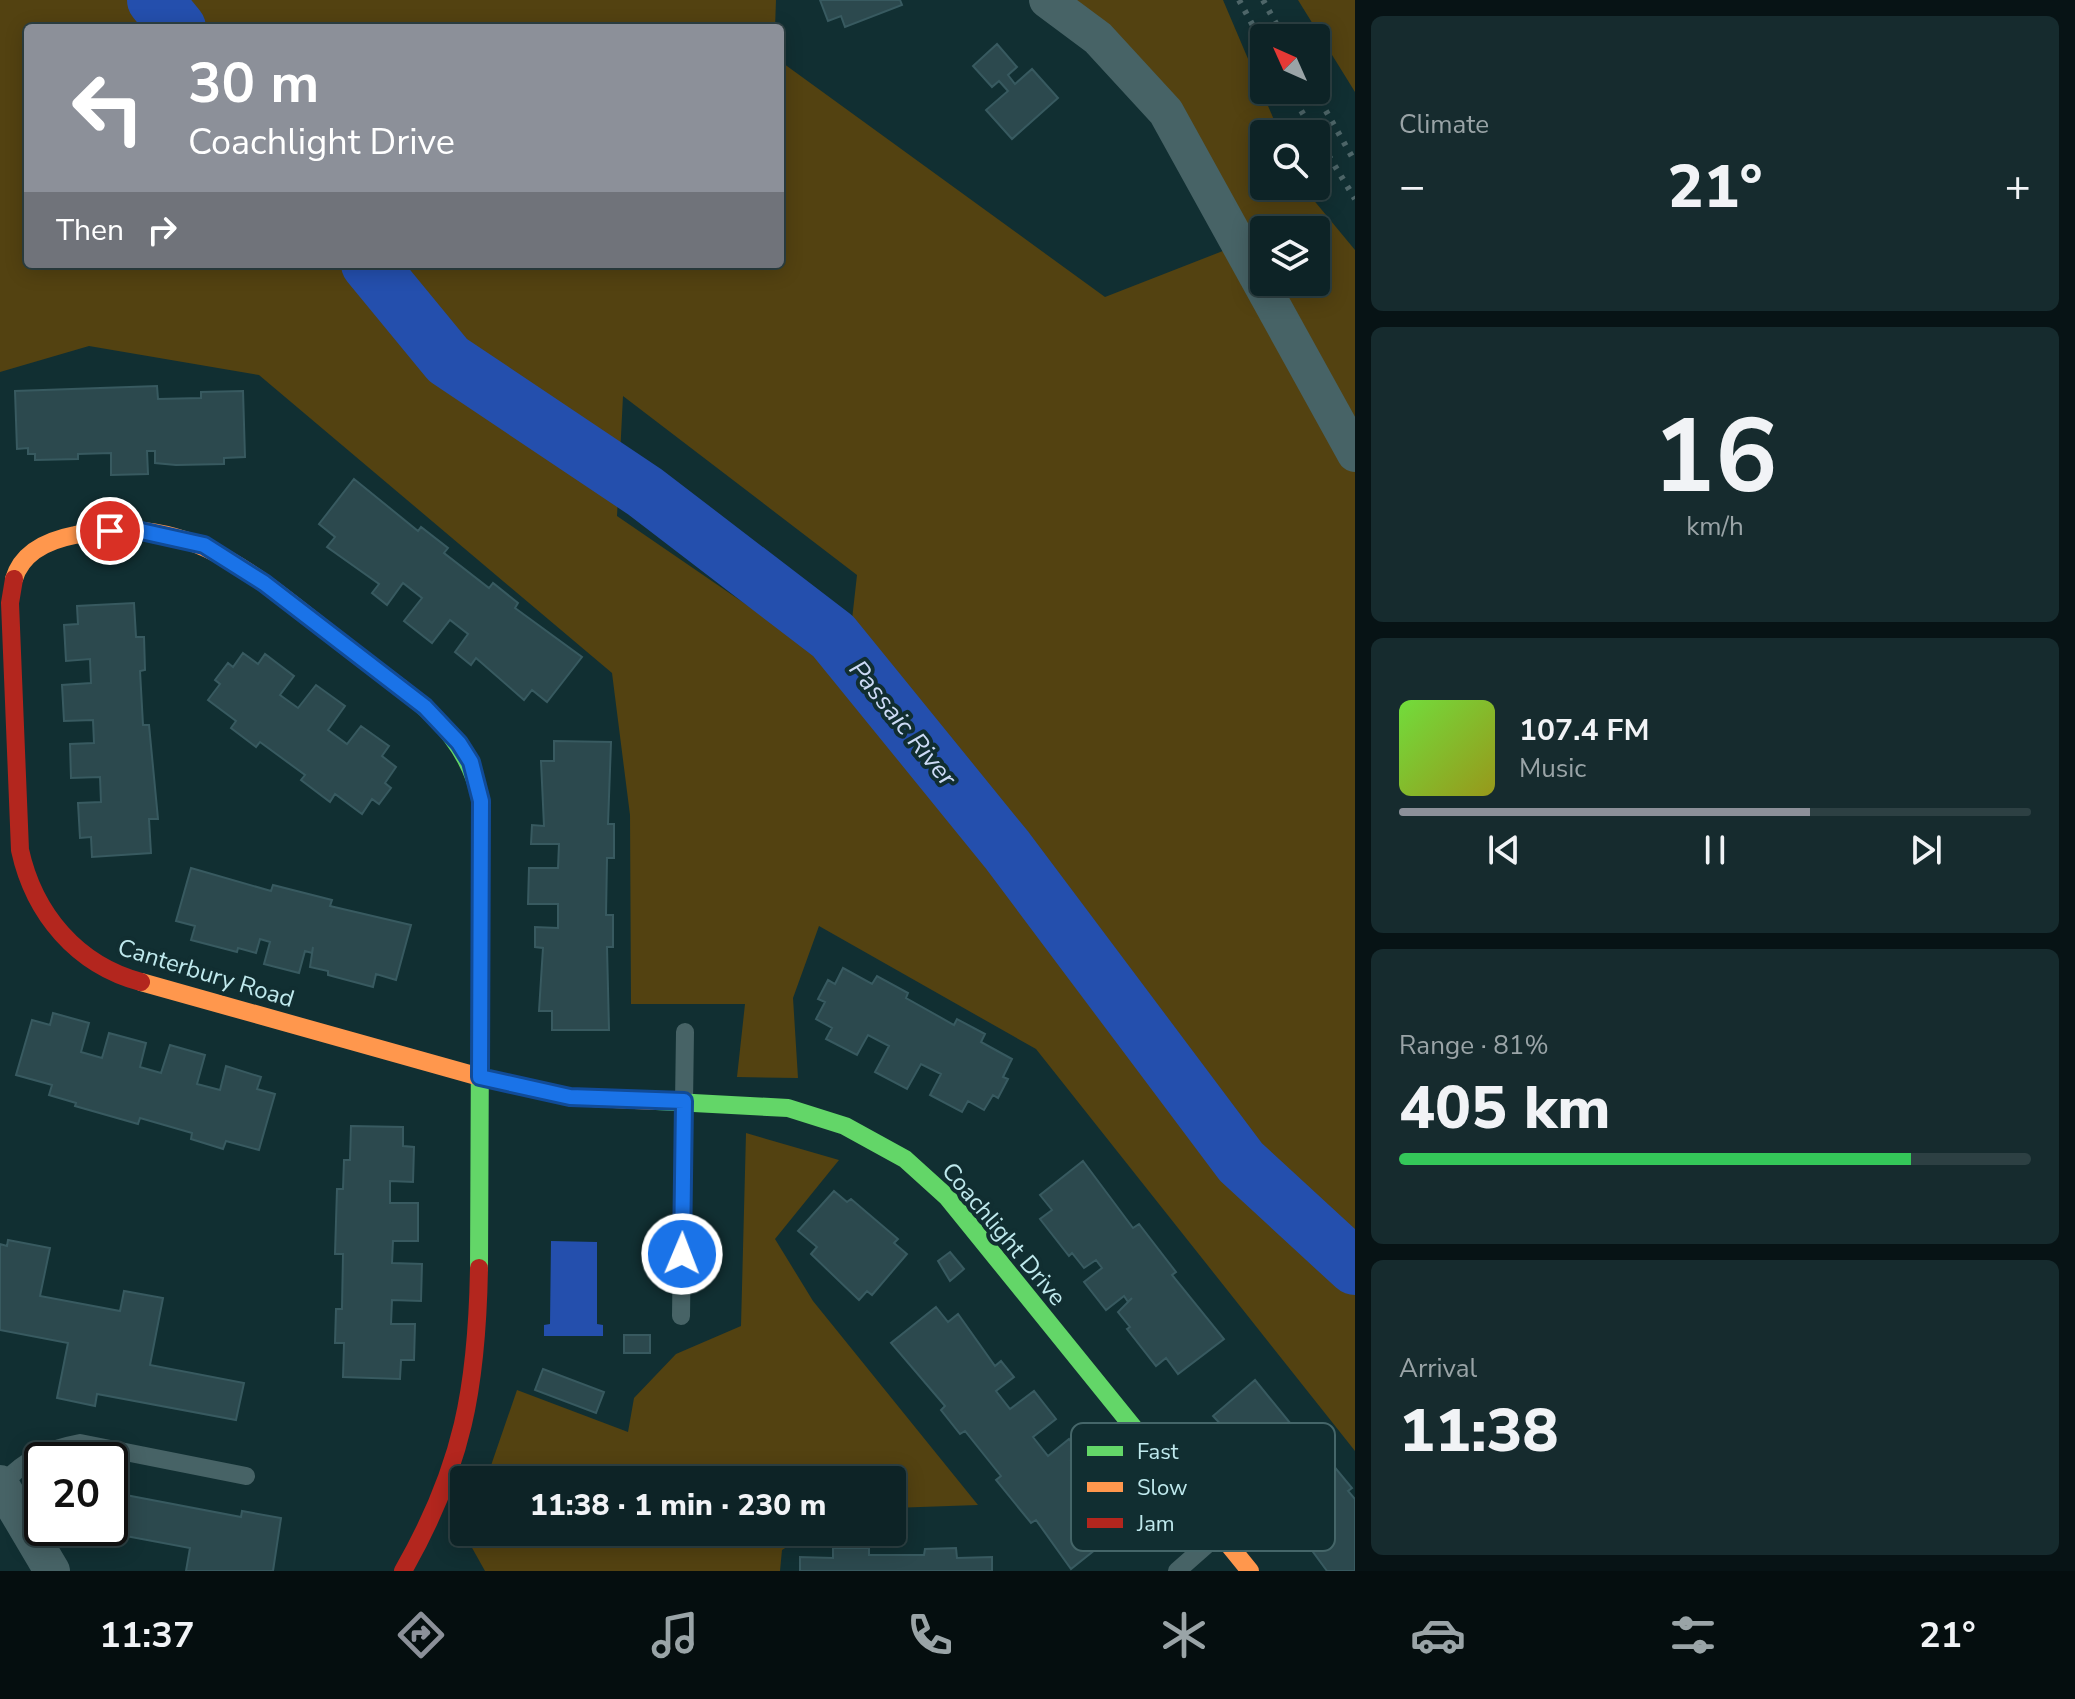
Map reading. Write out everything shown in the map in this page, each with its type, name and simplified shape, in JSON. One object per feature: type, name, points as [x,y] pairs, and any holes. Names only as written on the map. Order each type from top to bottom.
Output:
[{"type":"street","points":[[1047,0],[1098,38],[1166,112],[1355,454]]},
{"type":"street","name":"Canterbury Road","points":[[403,1571],[438,1506],[452,1468],[466,1423],[475,1372],[480,1077],[481,801],[471,762],[459,743],[425,707],[264,583],[204,545],[141,531],[80,532],[45,542],[24,559],[15,574],[10,603],[20,850],[23,870],[43,915],[73,948],[121,977],[480,1077]]},
{"type":"street","name":"Coachlight Drive","points":[[480,1077],[570,1097],[788,1108],[816,1115],[884,1146],[923,1174],[947,1197],[1129,1423]]},
{"type":"street","points":[[1,1484],[52,1571]]},
{"type":"street","name":"Coachlight Drive","points":[[1233,1551],[1250,1571]]},
{"type":"lane","points":[[681,1316],[685,1032]]},
{"type":"lane","points":[[1,1484],[33,1458],[54,1448],[80,1443],[246,1476]]},
{"type":"lane","points":[[1177,1571],[1200,1551]]},
{"type":"shaded area","points":[[0,0],[776,0],[775,24],[24,24],[24,268],[784,268],[784,64],[1105,297],[1250,240],[1250,296],[1330,296],[1330,220],[1355,250],[1355,1451],[1036,1049],[819,926],[793,998],[798,1078],[737,1077],[745,1004],[631,1004],[630,815],[612,673],[259,375],[89,346],[0,372]],"holes":[[[623,396],[857,575],[846,673],[617,516]]]},
{"type":"shaded area","points":[[1051,0],[1223,0],[1250,63],[1250,104],[1267,104],[1274,120],[1250,120],[1250,200],[1314,200],[1327,216],[1250,216],[1250,239]]},
{"type":"shaded area","points":[[1298,0],[1355,0],[1355,92],[1330,52],[1330,24],[1313,24]]},
{"type":"shaded area","points":[[746,1133],[839,1160],[775,1239],[813,1301],[978,1505],[906,1508],[906,1466],[491,1466],[517,1390],[628,1432],[634,1398],[676,1354],[741,1326]]},
{"type":"shaded area","points":[[471,1546],[788,1546],[782,1550],[780,1571],[485,1571]]},
{"type":"water","points":[[551,1241],[597,1242],[597,1324],[603,1325],[603,1336],[544,1336],[544,1325],[550,1324]]},
{"type":"building","points":[[820,0],[900,0],[902,5],[845,27],[841,16],[828,21]]},
{"type":"building","points":[[997,44],[1017,67],[1008,75],[1015,84],[1032,69],[1058,98],[1012,139],[986,110],[1008,91],[999,81],[992,87],[973,66]]},
{"type":"building","points":[[157,386],[158,399],[201,398],[201,392],[243,391],[245,457],[224,458],[224,464],[176,465],[155,463],[155,451],[147,451],[148,474],[111,475],[111,453],[78,454],[78,459],[35,460],[35,454],[28,454],[28,448],[17,449],[15,391]]},
{"type":"building","points":[[354,479],[418,531],[421,527],[448,548],[444,553],[489,588],[493,583],[518,603],[515,608],[582,657],[547,702],[532,690],[524,700],[476,658],[471,665],[455,652],[468,634],[450,620],[432,643],[404,621],[422,598],[403,583],[387,605],[372,593],[379,584],[327,547],[335,537],[319,524]]},
{"type":"building","points":[[134,603],[136,637],[144,637],[145,670],[140,671],[143,725],[149,725],[158,819],[149,819],[151,853],[92,857],[91,837],[80,838],[78,803],[101,802],[100,777],[71,778],[70,744],[94,743],[93,720],[64,721],[62,685],[91,683],[90,659],[66,661],[64,625],[78,624],[77,606]]},
{"type":"building","points":[[243,653],[258,664],[265,654],[294,676],[280,695],[298,708],[316,685],[345,706],[328,730],[347,744],[361,726],[389,746],[382,756],[396,767],[385,783],[391,788],[379,804],[372,799],[362,814],[335,794],[330,802],[301,780],[305,775],[260,742],[256,747],[231,728],[236,721],[208,700],[220,684],[215,680],[228,663],[233,667]]},
{"type":"building","points":[[554,741],[611,742],[608,824],[614,824],[614,858],[607,858],[606,915],[613,915],[613,947],[607,947],[609,1030],[552,1030],[552,1011],[539,1011],[543,948],[535,947],[535,927],[558,928],[558,904],[528,904],[529,868],[558,868],[559,844],[531,844],[532,825],[544,826],[541,761],[554,761]]},
{"type":"building","points":[[191,868],[271,891],[273,885],[332,900],[330,906],[411,925],[396,980],[376,974],[373,987],[328,975],[328,971],[310,967],[313,947],[312,953],[305,951],[299,973],[264,964],[270,942],[260,939],[256,953],[238,948],[237,952],[191,940],[195,926],[176,921]]},
{"type":"building","points":[[843,968],[872,984],[877,976],[908,993],[906,998],[954,1025],[957,1019],[985,1034],[981,1042],[1012,1059],[1003,1077],[1008,1079],[998,1098],[993,1095],[984,1110],[968,1101],[962,1112],[930,1095],[941,1074],[921,1064],[907,1089],[875,1072],[889,1046],[868,1035],[857,1055],[826,1039],[832,1028],[816,1019],[825,1002],[818,999],[828,980],[835,984]]},
{"type":"building","points":[[53,1013],[89,1023],[81,1052],[102,1058],[109,1033],[146,1043],[140,1067],[161,1073],[170,1045],[205,1055],[197,1084],[220,1090],[226,1066],[261,1077],[257,1089],[275,1094],[259,1150],[226,1141],[223,1149],[191,1139],[192,1133],[140,1118],[138,1124],[75,1106],[76,1103],[49,1095],[52,1085],[16,1075],[32,1020],[50,1025]]},
{"type":"building","points":[[351,1126],[403,1127],[403,1146],[414,1147],[413,1182],[390,1181],[390,1203],[418,1203],[418,1241],[393,1241],[392,1263],[422,1264],[421,1301],[392,1300],[391,1324],[415,1324],[414,1360],[401,1360],[400,1379],[343,1377],[344,1343],[335,1343],[336,1309],[342,1309],[343,1254],[335,1254],[337,1189],[343,1189],[344,1160],[350,1160]]},
{"type":"building","points":[[1083,1161],[1133,1228],[1139,1224],[1176,1272],[1172,1275],[1224,1339],[1178,1374],[1166,1358],[1156,1366],[1127,1329],[1130,1327],[1118,1312],[1128,1302],[1124,1296],[1106,1310],[1084,1282],[1102,1268],[1096,1260],[1084,1268],[1072,1253],[1069,1256],[1040,1219],[1052,1210],[1040,1195]]},
{"type":"building","points":[[834,1191],[847,1202],[851,1199],[898,1239],[894,1243],[907,1254],[872,1295],[867,1291],[859,1300],[811,1254],[817,1247],[798,1231]]},
{"type":"building","points":[[8,1240],[50,1248],[40,1296],[120,1311],[124,1291],[163,1298],[150,1365],[244,1383],[236,1420],[97,1394],[95,1406],[57,1398],[68,1343],[0,1330],[0,1244],[7,1246]]},
{"type":"building","points":[[950,1252],[964,1269],[950,1281],[938,1261]]},
{"type":"building","points":[[936,1307],[948,1322],[958,1314],[995,1366],[1001,1361],[1014,1377],[996,1391],[1010,1409],[1034,1391],[1056,1419],[1033,1437],[1048,1456],[1069,1439],[1071,1442],[1071,1551],[1094,1551],[1071,1569],[1036,1520],[1031,1523],[996,1480],[1001,1476],[965,1431],[960,1434],[941,1410],[945,1406],[891,1343]]},
{"type":"building","points":[[624,1335],[650,1335],[650,1353],[624,1353]]},
{"type":"building","points":[[543,1369],[604,1392],[596,1413],[535,1390]]},
{"type":"building","points":[[1255,1380],[1290,1423],[1220,1423],[1213,1416]]},
{"type":"building","points":[[1335,1468],[1352,1488],[1348,1491],[1355,1499],[1355,1571],[1327,1571],[1312,1551],[1335,1551]]},
{"type":"building","points":[[128,1495],[241,1517],[242,1511],[281,1518],[273,1571],[186,1571],[190,1548],[128,1536]]},
{"type":"building","points":[[833,1548],[869,1548],[869,1555],[924,1555],[925,1549],[956,1548],[957,1558],[992,1557],[992,1571],[800,1571],[800,1557],[833,1558]]},
{"type":"waterway","name":"Passaic River","points":[[155,0],[175,24]]},
{"type":"waterway","name":"Passaic River","points":[[372,268],[448,360],[645,492],[833,636],[1007,850],[1241,1162],[1355,1267]]},
{"type":"railway","points":[[1239,0],[1252,24]]},
{"type":"railway","points":[[1263,0],[1276,24]]},
{"type":"railway","points":[[1297,104],[1307,120]]},
{"type":"railway","points":[[1322,104],[1355,162]]},
{"type":"railway","points":[[1330,158],[1355,199]]},
{"type":"traffic: fast","points":[[401,688],[452,737],[469,766],[481,801],[479,1268]]},
{"type":"traffic: fast","points":[[656,1101],[788,1108],[845,1126],[905,1159],[947,1197],[1130,1423]]},
{"type":"traffic: slow","points":[[14,579],[23,561],[30,555],[46,544],[65,537],[113,530],[147,531],[179,538],[210,550],[267,584],[401,688]]},
{"type":"traffic: slow","points":[[141,982],[480,1077],[570,1097],[656,1101]]},
{"type":"traffic: slow","points":[[1234,1551],[1250,1571]]},
{"type":"traffic: jam","points":[[14,579],[10,603],[20,850],[27,873],[48,915],[78,950],[118,974],[141,982]]},
{"type":"traffic: jam","points":[[403,1571],[440,1496],[463,1425],[475,1351],[479,1268]]},
{"type":"route","points":[[110,531],[141,531],[179,537],[204,545],[225,557],[264,583],[425,707],[459,743],[471,762],[481,801],[480,1077],[570,1097],[684,1101],[682,1254]]}]
